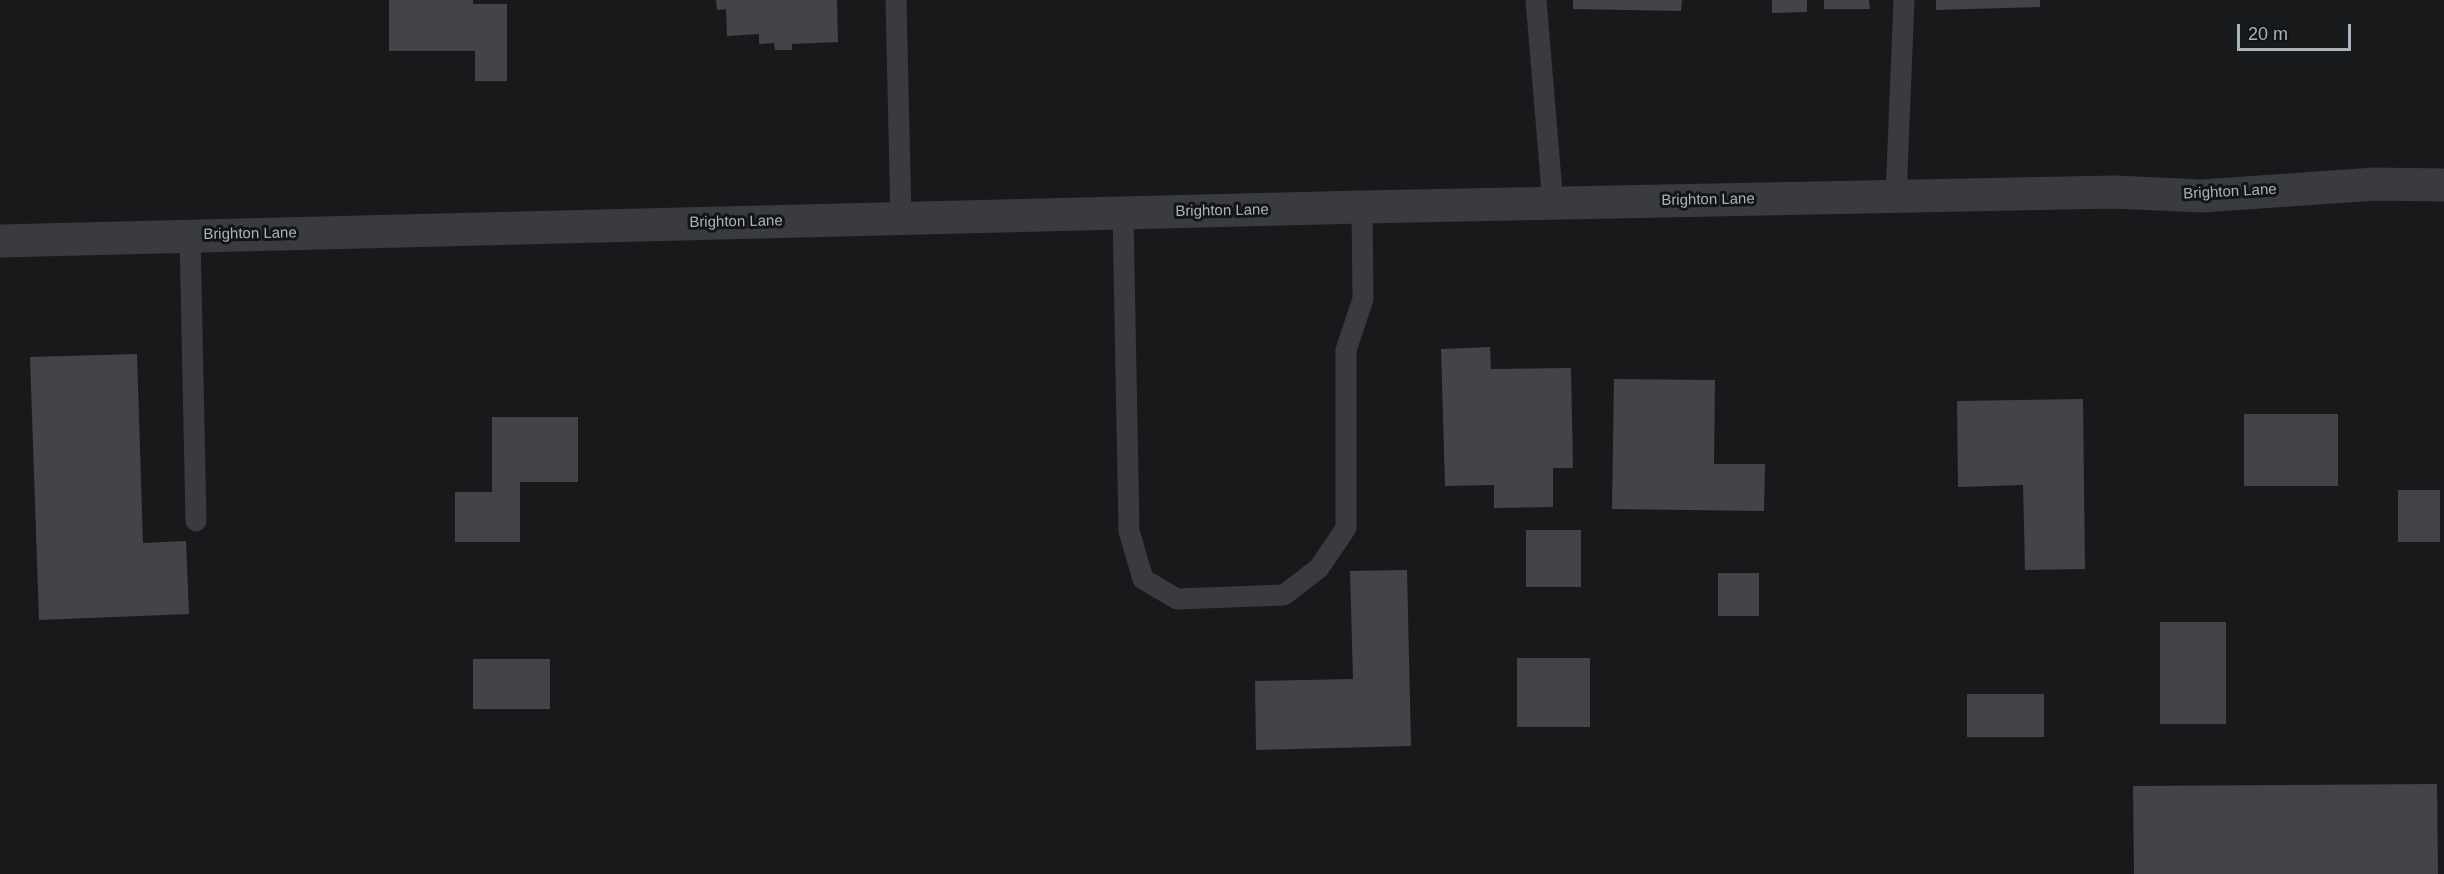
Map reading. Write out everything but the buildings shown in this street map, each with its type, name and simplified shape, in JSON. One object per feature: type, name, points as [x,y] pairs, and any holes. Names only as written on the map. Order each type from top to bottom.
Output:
[{"type":"street","name":"Brighton Lane","points":[[0,241],[1362,207],[2115,192],[2202,196],[2364,184],[2444,184]]},
{"type":"lane","points":[[896,0],[902,219]]},
{"type":"lane","points":[[1536,0],[1553,204]]},
{"type":"lane","points":[[1896,197],[1904,0]]},
{"type":"lane","points":[[1123,213],[1129,531],[1143,579],[1177,599],[1284,596],[1319,568],[1346,528],[1346,350],[1363,298],[1362,207]]},
{"type":"lane","points":[[190,236],[196,521]]}]
